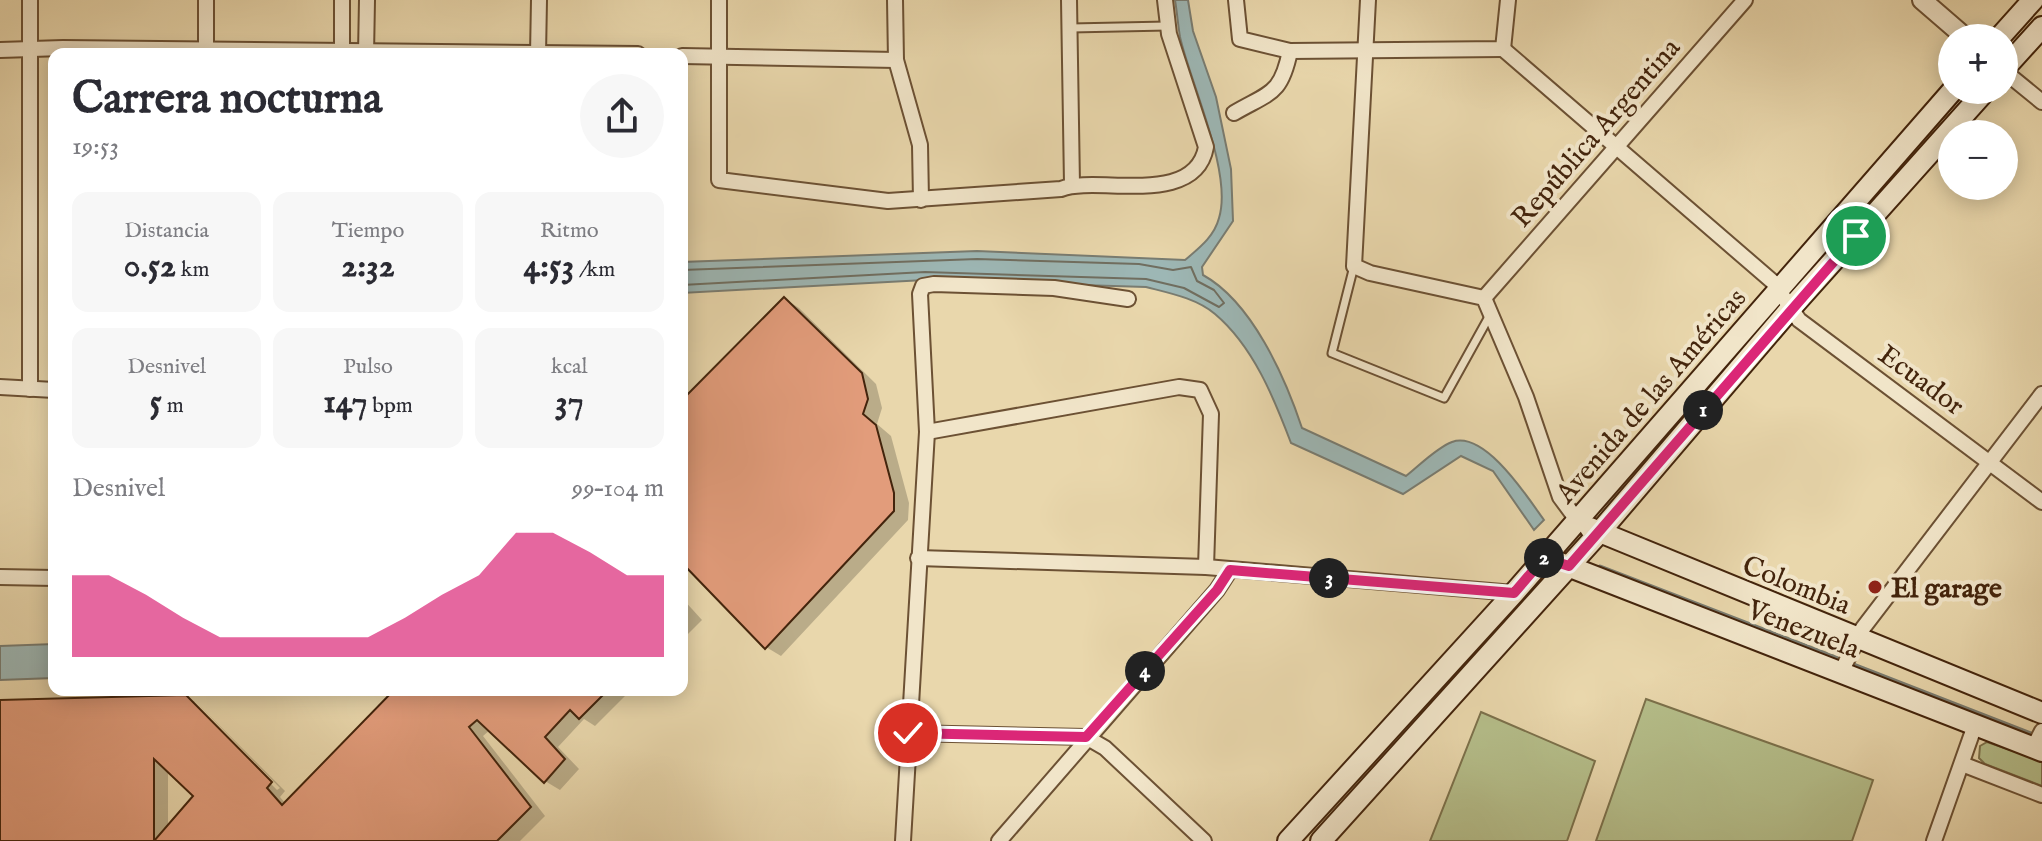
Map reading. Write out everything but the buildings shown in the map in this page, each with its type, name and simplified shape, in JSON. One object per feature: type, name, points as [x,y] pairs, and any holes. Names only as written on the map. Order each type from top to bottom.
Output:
[{"type":"main road","points":[[2012,24],[2033,0]]},
{"type":"main road","points":[[2018,54],[2042,27]]},
{"type":"main road","name":"Avenida de las Américas","points":[[1288,841],[1514,593],[1941,104]]},
{"type":"main road","name":"Avenida de las Américas","points":[[1321,841],[1598,534],[1791,308],[1973,104]]},
{"type":"main road","name":"Colombia","points":[[1577,520],[1598,534],[2042,713]]},
{"type":"main road","name":"Venezuela","points":[[1544,558],[1975,725],[2039,743]]},
{"type":"street","points":[[30,0],[30,389]]},
{"type":"street","points":[[206,0],[206,48]]},
{"type":"street","points":[[342,0],[342,48]]},
{"type":"street","points":[[366,48],[367,0]]},
{"type":"street","points":[[538,48],[539,0]]},
{"type":"street","points":[[719,0],[719,180],[888,201],[1061,189],[1072,184],[1114,188],[1151,185],[1182,176],[1202,161],[1204,137],[1167,26],[1165,0]]},
{"type":"street","points":[[895,0],[896,60],[920,145],[921,200]]},
{"type":"street","points":[[1069,0],[1072,184]]},
{"type":"street","points":[[1236,0],[1240,39],[1290,51],[1503,49],[1508,0]]},
{"type":"street","points":[[1368,0],[1354,266],[1370,273],[1484,298],[1492,312],[1560,497],[1577,520]]},
{"type":"street","name":"República Argentina","points":[[1484,298],[1745,0]]},
{"type":"street","points":[[1922,0],[1950,24]]},
{"type":"street","name":"Ecuador","points":[[1503,49],[1618,146],[1779,290],[1799,320],[2042,502]]},
{"type":"street","points":[[0,50],[48,50]]},
{"type":"street","points":[[1234,113],[1278,88],[1284,80],[1290,51]]},
{"type":"street","points":[[688,56],[896,60]]},
{"type":"street","points":[[2018,82],[2042,102]]},
{"type":"street","points":[[903,841],[927,432],[918,304],[923,286],[1054,288],[1128,299]]},
{"type":"street","points":[[0,387],[48,390]]},
{"type":"street","points":[[927,432],[1179,387],[1200,390],[1211,414],[1206,567]]},
{"type":"street","points":[[1841,672],[1856,639],[2042,394]]},
{"type":"street","points":[[918,558],[1206,567],[1514,593]]},
{"type":"street","points":[[999,841],[1086,737],[1217,590],[1230,570]]},
{"type":"street","points":[[0,577],[48,578]]},
{"type":"street","points":[[1934,841],[1975,725]]},
{"type":"street","points":[[908,733],[1086,737],[1105,748],[1204,841]]},
{"type":"street","points":[[1962,764],[2042,795]]},
{"type":"lane","points":[[1071,28],[1167,26]]},
{"type":"lane","points":[[1354,266],[1332,353],[1444,398],[1478,331],[1492,312]]},
{"type":"green space","points":[[1646,699],[1873,780],[1852,841],[1596,841]]},
{"type":"green space","points":[[1481,712],[1595,761],[1567,841],[1430,841]]},
{"type":"green space","points":[[1987,742],[2042,761],[2042,786],[1985,764],[1979,758],[1980,746]]},
{"type":"water","points":[[1175,0],[1188,0],[1193,31],[1216,97],[1231,169],[1233,221],[1202,267],[1203,275],[1237,303],[1264,342],[1302,428],[1406,476],[1452,442],[1465,441],[1478,446],[1517,482],[1544,520],[1534,530],[1493,471],[1461,456],[1403,494],[1291,443],[1270,391],[1241,341],[1208,308],[1173,294],[1146,287],[925,280],[688,293],[688,262],[977,251],[1185,260],[1214,231],[1222,199],[1215,153],[1180,37]]},
{"type":"water","points":[[48,644],[48,678],[0,680],[0,646]]},
{"type":"waterway","points":[[1600,567],[1841,660]]},
{"type":"waterway","points":[[1851,664],[2031,734]]},
{"type":"place","name":"El garage","points":[[1875,587]]},
{"type":"route","points":[[908,733],[1086,737],[1217,590],[1230,570],[1514,593],[1544,558],[1569,566],[1856,236]]}]
